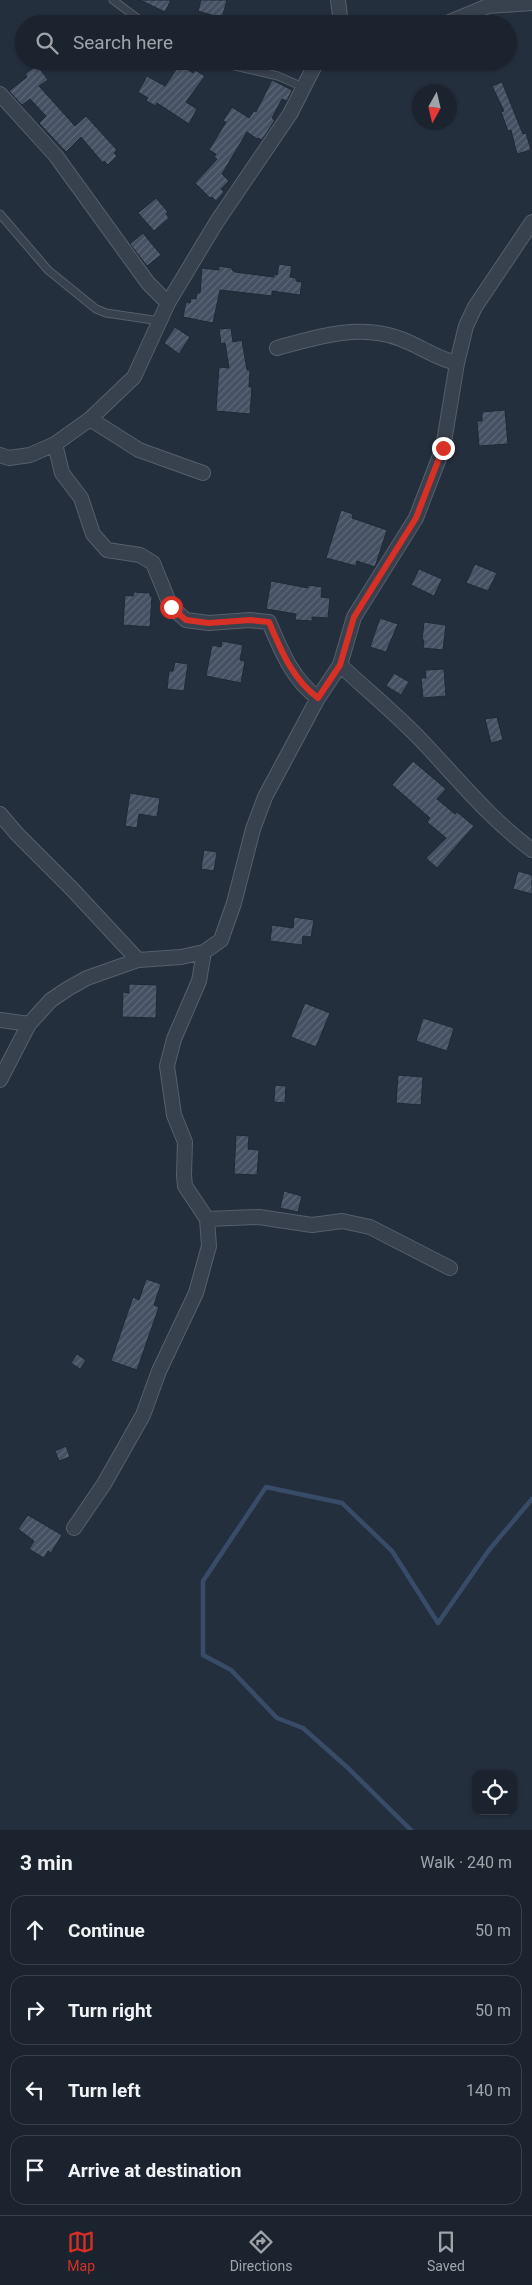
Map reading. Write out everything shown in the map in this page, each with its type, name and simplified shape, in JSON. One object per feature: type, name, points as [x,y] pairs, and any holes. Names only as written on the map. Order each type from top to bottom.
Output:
[{"type":"street","points":[[338,0],[340,15]]},
{"type":"street","points":[[466,15],[488,6],[532,3]]},
{"type":"street","points":[[0,455],[9,458],[30,455],[55,444],[90,419],[134,377],[168,303],[216,223],[290,114],[312,70]]},
{"type":"street","points":[[0,94],[56,156],[148,282],[168,303]]},
{"type":"street","points":[[0,1080],[29,1024],[51,1000],[69,988],[86,978],[138,960],[181,957],[204,952],[221,940],[234,903],[253,829],[265,797],[318,698],[340,665],[354,617],[416,518],[443,448],[457,363],[466,326],[475,308],[532,222]]},
{"type":"street","points":[[277,348],[323,335],[368,332],[399,338],[448,361],[457,363]]},
{"type":"street","points":[[90,419],[139,450],[202,473]]},
{"type":"street","points":[[55,444],[62,473],[81,498],[93,534],[108,550],[140,555],[154,563],[171,607],[186,620],[209,623],[250,620],[269,622],[286,661],[308,690],[318,698]]},
{"type":"street","points":[[340,665],[421,740],[453,777],[517,839],[532,850]]},
{"type":"street","points":[[0,814],[138,960]]},
{"type":"street","points":[[74,1528],[104,1484],[143,1415],[159,1371],[196,1293],[208,1246],[207,1219],[185,1186],[185,1142],[174,1115],[167,1066],[174,1039],[199,981],[204,952]]},
{"type":"street","points":[[0,1020],[29,1024]]},
{"type":"street","points":[[207,1219],[259,1217],[312,1225],[342,1221],[352,1223],[370,1227],[450,1268]]},
{"type":"lane","points":[[113,0],[133,15]]},
{"type":"lane","points":[[252,70],[278,76],[303,87]]},
{"type":"lane","points":[[0,214],[48,270],[96,308],[106,313],[161,321]]},
{"type":"building","points":[[140,0],[171,0],[165,12]]},
{"type":"building","points":[[201,0],[227,0],[223,15],[212,15],[198,11]]},
{"type":"building","points":[[30,70],[41,70],[48,80],[39,86],[75,126],[86,116],[117,150],[114,153],[117,156],[108,165],[104,161],[103,163],[81,137],[66,152],[39,123],[46,116],[30,99],[22,105],[9,91],[27,77],[25,74]]},
{"type":"building","points":[[176,70],[189,70],[193,73],[195,70],[205,76],[186,102],[197,109],[189,124],[157,103],[156,106],[146,101],[148,98],[138,92],[147,76],[165,86]]},
{"type":"building","points":[[272,80],[292,90],[287,101],[282,99],[272,118],[275,120],[262,140],[247,132],[222,174],[229,181],[221,189],[224,192],[216,201],[212,197],[210,198],[195,183],[217,159],[214,157],[216,154],[209,150],[226,122],[223,121],[232,107],[249,118],[254,111],[256,112]]},
{"type":"building","points":[[502,82],[523,134],[526,133],[531,150],[517,154],[511,130],[508,131],[501,112],[504,111],[492,86]]},
{"type":"building","points":[[156,198],[168,212],[166,214],[169,218],[154,231],[138,213]]},
{"type":"building","points":[[143,233],[161,255],[147,266],[130,244]]},
{"type":"building","points":[[279,264],[292,266],[290,277],[302,282],[300,295],[272,291],[272,296],[220,290],[213,323],[183,317],[186,302],[190,303],[191,298],[196,299],[197,293],[200,293],[202,268],[219,270],[219,266],[232,268],[235,272],[274,277],[274,274],[277,275]]},
{"type":"building","points":[[175,327],[190,337],[179,354],[164,343]]},
{"type":"building","points":[[231,328],[233,342],[242,340],[247,370],[250,370],[249,387],[252,387],[250,414],[216,411],[219,367],[229,368],[225,343],[221,344],[219,329]]},
{"type":"building","points":[[505,410],[508,444],[479,446],[477,421],[482,421],[482,412]]},
{"type":"building","points":[[341,510],[353,514],[352,518],[387,530],[375,567],[357,561],[356,566],[326,558]]},
{"type":"building","points":[[475,564],[497,573],[488,591],[466,583]]},
{"type":"building","points":[[419,569],[442,579],[434,596],[411,585]]},
{"type":"building","points":[[271,581],[308,588],[308,585],[322,587],[321,597],[330,598],[328,618],[312,617],[312,621],[295,620],[296,614],[266,609]]},
{"type":"building","points":[[134,592],[150,593],[150,596],[152,596],[150,627],[123,625],[125,595],[133,596]]},
{"type":"building","points":[[380,618],[398,624],[386,652],[370,647]]},
{"type":"building","points":[[424,622],[446,625],[443,650],[423,648]]},
{"type":"building","points":[[222,641],[243,645],[240,660],[245,661],[241,683],[206,676],[212,645],[221,647]]},
{"type":"building","points":[[175,662],[188,664],[184,691],[167,689],[169,671],[173,671]]},
{"type":"building","points":[[444,669],[446,696],[423,698],[421,678],[426,678],[425,670]]},
{"type":"building","points":[[394,673],[409,682],[401,695],[386,686]]},
{"type":"building","points":[[497,717],[503,740],[491,743],[485,719]]},
{"type":"building","points":[[413,761],[446,789],[437,799],[455,814],[457,812],[474,826],[437,868],[426,858],[446,838],[427,822],[430,818],[392,785]]},
{"type":"building","points":[[130,793],[160,798],[157,817],[139,814],[137,828],[125,826]]},
{"type":"building","points":[[204,850],[217,852],[214,871],[201,869]]},
{"type":"building","points":[[518,871],[532,875],[532,894],[513,889]]},
{"type":"building","points":[[294,917],[314,920],[311,937],[303,936],[302,945],[270,941],[272,925],[293,928]]},
{"type":"building","points":[[129,984],[157,985],[156,1018],[122,1017],[123,992],[129,993]]},
{"type":"building","points":[[305,1003],[330,1013],[316,1047],[291,1037]]},
{"type":"building","points":[[423,1018],[454,1028],[447,1051],[416,1041]]},
{"type":"building","points":[[398,1075],[423,1077],[421,1105],[396,1103]]},
{"type":"building","points":[[275,1085],[286,1086],[285,1103],[274,1102]]},
{"type":"building","points":[[236,1135],[249,1136],[248,1149],[259,1150],[257,1175],[234,1174]]},
{"type":"building","points":[[284,1191],[302,1196],[298,1212],[280,1208]]},
{"type":"building","points":[[146,1279],[161,1284],[154,1305],[159,1307],[137,1370],[111,1361],[133,1297],[139,1300]]},
{"type":"building","points":[[77,1354],[86,1360],[80,1369],[71,1363]]},
{"type":"building","points":[[66,1446],[70,1457],[59,1461],[55,1451]]},
{"type":"building","points":[[28,1515],[62,1535],[51,1553],[48,1551],[44,1558],[29,1549],[34,1541],[18,1529]]},
{"type":"waterway","points":[[411,1830],[348,1768],[303,1728],[277,1718],[231,1670],[203,1655],[203,1581],[266,1487],[342,1503],[392,1551],[438,1623],[489,1550],[532,1499]]},
{"type":"route","points":[[171,607],[186,620],[209,623],[250,620],[269,622],[286,661],[308,690],[318,698],[340,665],[354,617],[416,518],[443,448]]}]
